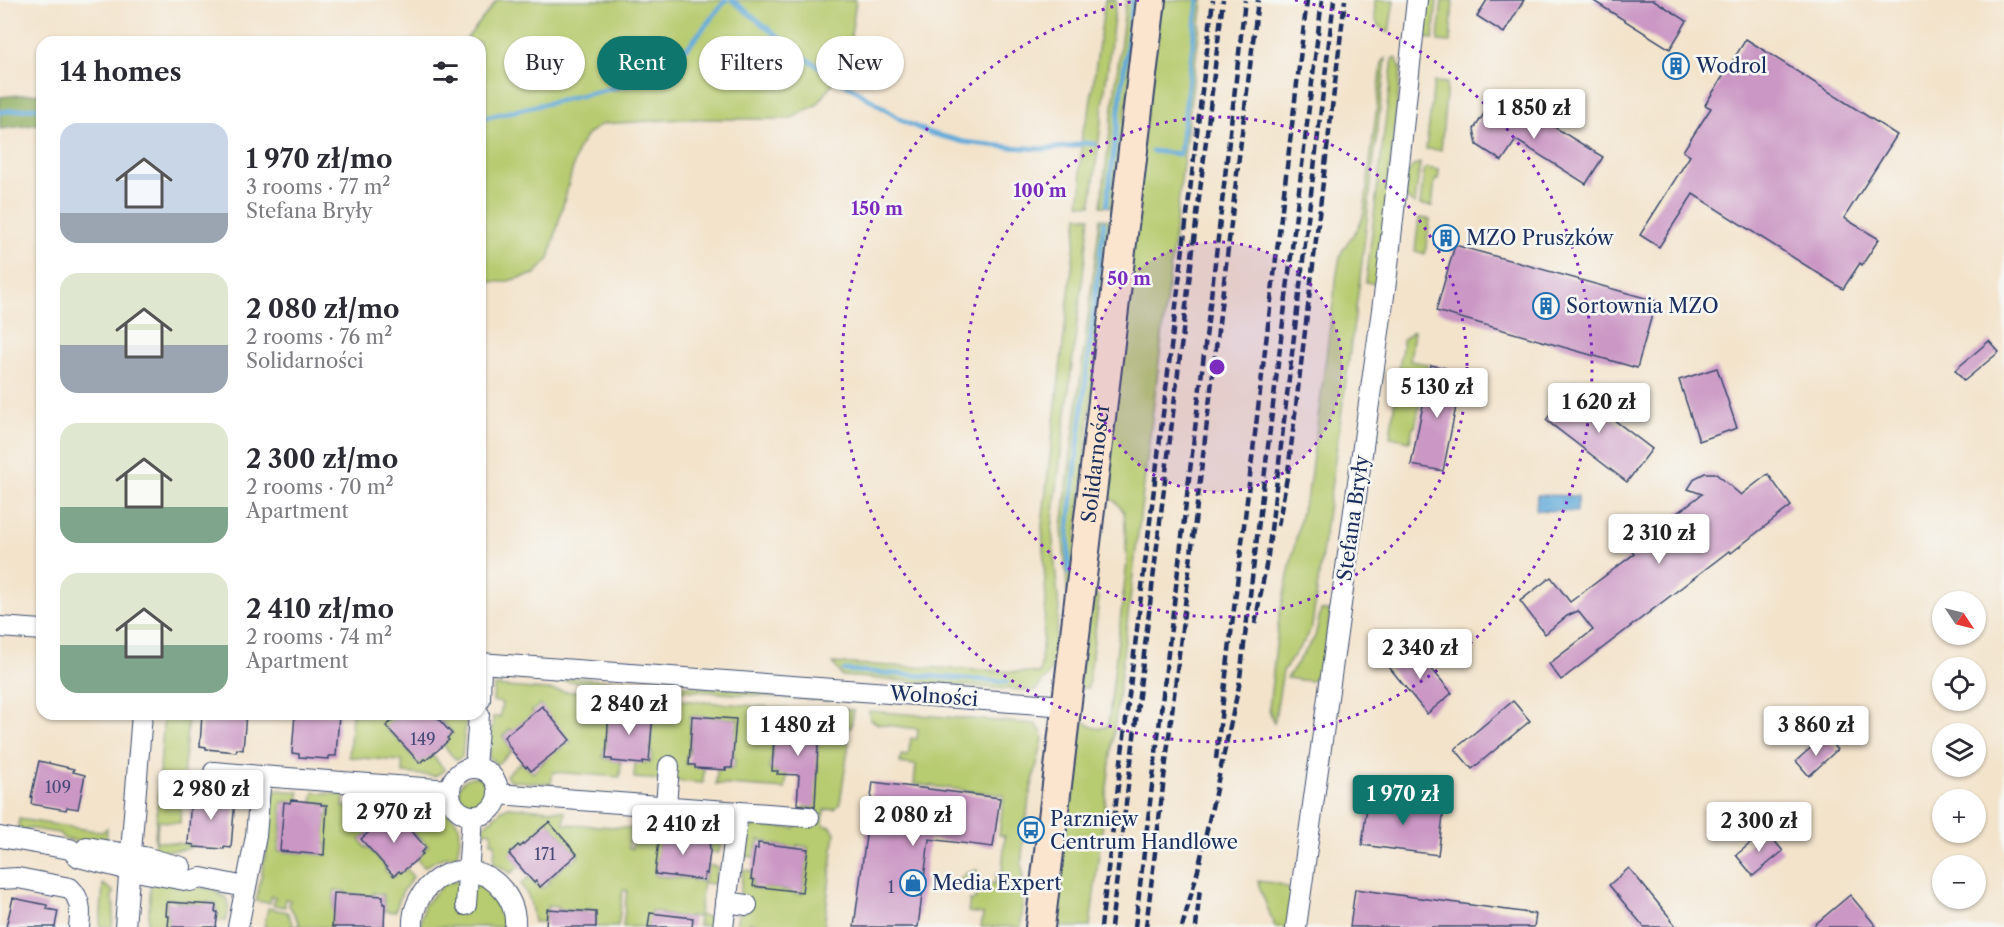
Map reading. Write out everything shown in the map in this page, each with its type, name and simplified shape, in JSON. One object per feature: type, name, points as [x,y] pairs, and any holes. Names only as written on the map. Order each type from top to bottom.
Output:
[{"type":"street","name":"Solidarności","points":[[1040,927],[1151,0]]},
{"type":"street","name":"Stefana Bryły","points":[[1296,927],[1385,285],[1417,0]]},
{"type":"street","points":[[0,627],[36,630]]},
{"type":"street","name":"Wolności","points":[[486,663],[1066,706]]},
{"type":"street","points":[[125,927],[142,720]]},
{"type":"street","points":[[476,768],[479,720]]},
{"type":"street","points":[[666,806],[669,766]]},
{"type":"street","points":[[476,768],[495,779],[498,794],[492,808],[486,813],[472,816],[464,814],[453,804],[450,790],[451,783],[461,771],[476,768]]},
{"type":"street","points":[[214,772],[450,790]]},
{"type":"street","points":[[238,927],[256,836],[261,776]]},
{"type":"street","points":[[498,794],[809,817]]},
{"type":"street","points":[[723,927],[738,812]]},
{"type":"street","points":[[466,904],[472,816]]},
{"type":"street","points":[[0,837],[70,849],[79,857],[130,862],[190,880],[201,878],[245,887]]},
{"type":"street","points":[[413,927],[414,912],[423,891],[441,877],[468,871],[486,877],[504,891],[514,912],[515,927]]},
{"type":"street","points":[[0,879],[18,878],[70,888],[80,902],[79,927]]},
{"type":"street","points":[[726,902],[747,905]]},
{"type":"green space","points":[[497,0],[856,0],[851,36],[816,36],[816,90],[828,90],[818,104],[790,119],[681,119],[602,124],[588,134],[578,148],[549,259],[535,274],[504,282],[486,281],[486,36],[469,36]]},
{"type":"green space","points":[[1105,0],[1116,0],[1091,205],[1079,204],[1082,181],[1080,171],[1082,131],[1089,113]]},
{"type":"green space","points":[[1126,0],[1142,0],[1112,207],[1101,206]]},
{"type":"green space","points":[[1160,0],[1203,0],[1090,927],[1048,927],[1078,716],[1092,727],[1108,726],[1127,562],[1124,512],[1115,501],[1101,496]]},
{"type":"green space","points":[[1375,0],[1394,0],[1389,33],[1380,28],[1378,24],[1375,15]]},
{"type":"green space","points":[[1425,0],[1437,0],[1433,40],[1427,38],[1423,33]]},
{"type":"green space","points":[[1442,0],[1453,0],[1450,42],[1438,41]]},
{"type":"green space","points":[[1386,58],[1360,279],[1312,626],[1283,671],[1274,724],[1269,709],[1279,618],[1303,506],[1308,494],[1337,273],[1342,251],[1358,228],[1364,213],[1382,63]]},
{"type":"green space","points":[[1393,58],[1397,59],[1401,69],[1376,284],[1366,282]]},
{"type":"green space","points":[[1434,82],[1447,83],[1441,150],[1426,149]]},
{"type":"green space","points":[[36,94],[36,125],[0,129],[0,97]]},
{"type":"green space","points":[[1420,163],[1415,204],[1405,197],[1406,181],[1411,168]]},
{"type":"green space","points":[[1427,168],[1439,170],[1438,180],[1435,180],[1432,206],[1420,205],[1424,170]]},
{"type":"green space","points":[[1078,216],[1090,217],[1052,531],[1059,609],[1052,670],[1033,691],[842,676],[833,663],[1040,673],[1046,601],[1042,525]]},
{"type":"green space","points":[[1419,218],[1430,219],[1425,254],[1415,251]]},
{"type":"green space","points":[[1100,219],[1110,220],[1069,609],[1062,528]]},
{"type":"green space","points":[[1413,331],[1410,361],[1428,364],[1410,441],[1390,437],[1403,340]]},
{"type":"green space","points":[[1093,592],[1099,598],[1088,688],[1078,687]]},
{"type":"green space","points":[[1321,610],[1330,611],[1323,675],[1311,681],[1287,678],[1315,637]]},
{"type":"green space","points":[[517,674],[830,696],[830,699],[828,701],[519,678]]},
{"type":"green space","points":[[494,686],[836,712],[837,709],[854,710],[851,728],[844,727],[841,741],[849,743],[840,803],[835,809],[824,810],[823,825],[831,827],[835,833],[824,927],[759,927],[759,924],[749,923],[748,927],[736,927],[738,914],[742,913],[740,894],[743,870],[752,871],[753,888],[763,890],[764,887],[802,894],[808,847],[797,845],[797,848],[769,844],[769,842],[759,840],[754,857],[745,856],[748,834],[752,826],[795,828],[804,807],[814,808],[815,798],[808,774],[817,774],[820,725],[773,722],[772,760],[769,770],[787,774],[785,789],[716,784],[717,769],[734,768],[735,730],[738,719],[690,716],[689,754],[687,754],[686,764],[695,765],[695,768],[704,768],[703,783],[634,778],[635,763],[651,762],[652,723],[654,723],[655,713],[607,710],[606,748],[604,748],[603,758],[621,762],[620,777],[553,772],[551,784],[514,781],[508,779],[506,775],[521,762],[533,773],[550,755],[571,742],[540,705],[532,711],[534,713],[503,736],[512,751],[497,764],[489,757],[493,717],[500,717],[502,703],[493,701]]},
{"type":"green space","points":[[869,711],[1035,724],[1042,732],[1043,739],[1029,798],[1022,854],[1021,927],[981,927],[983,914],[968,912],[970,900],[975,900],[977,890],[971,889],[972,883],[960,879],[967,873],[977,870],[976,881],[995,884],[997,873],[1002,872],[1005,836],[999,835],[1004,795],[914,784],[916,765],[900,763],[901,755],[908,756],[911,738],[917,739],[918,729],[878,724],[870,719]]},
{"type":"green space","points":[[164,720],[188,720],[180,823],[158,821],[156,841],[194,845],[188,849],[165,851],[163,855],[154,852]]},
{"type":"green space","points":[[352,720],[393,720],[385,728],[404,745],[418,764],[432,755],[445,770],[435,776],[403,773],[402,761],[349,757]]},
{"type":"green space","points":[[440,720],[466,720],[462,757],[456,760],[443,745],[453,732]]},
{"type":"green space","points":[[474,777],[480,778],[488,786],[488,798],[480,806],[474,807],[468,806],[460,798],[459,792],[460,786],[468,778]]},
{"type":"green space","points":[[277,790],[299,792],[299,801],[282,802],[281,812],[283,813],[278,851],[326,855],[327,844],[324,844],[329,806],[312,802],[314,792],[344,795],[343,807],[376,810],[377,797],[441,803],[460,829],[457,856],[444,857],[424,867],[417,859],[428,846],[401,818],[403,817],[396,809],[360,840],[387,868],[385,870],[392,877],[406,868],[413,877],[402,892],[395,912],[385,911],[383,894],[373,893],[373,896],[345,894],[345,891],[335,890],[333,907],[336,922],[332,921],[332,927],[294,927],[300,924],[289,905],[290,900],[285,899],[285,907],[273,905],[275,897],[271,896],[270,903],[256,901],[269,838],[272,796]]},
{"type":"green space","points":[[509,807],[565,811],[564,824],[631,828],[628,848],[632,849],[635,830],[652,830],[652,816],[718,823],[722,830],[719,853],[710,852],[709,834],[671,832],[671,830],[661,828],[655,876],[703,882],[708,865],[718,867],[715,884],[703,883],[699,915],[711,918],[710,927],[698,925],[699,917],[689,916],[688,918],[651,911],[648,927],[623,927],[627,890],[623,890],[618,927],[592,927],[596,926],[596,910],[558,909],[558,907],[548,906],[544,922],[534,922],[530,900],[521,884],[529,877],[542,888],[550,882],[548,880],[579,856],[547,820],[540,827],[541,829],[511,852],[520,866],[511,873],[494,863],[495,843],[491,842],[492,832],[483,831],[483,827],[502,810]]},
{"type":"green space","points":[[19,819],[102,832],[107,828],[106,846],[64,839],[59,833],[27,828],[21,833],[18,832]]},
{"type":"green space","points":[[151,880],[217,890],[217,894],[228,900],[226,921],[217,920],[216,903],[206,902],[205,905],[167,899],[168,927],[148,927]]},
{"type":"green space","points":[[456,881],[459,885],[484,886],[495,892],[504,909],[508,927],[420,927],[424,905],[444,884]]},
{"type":"green space","points":[[1258,881],[1281,885],[1292,892],[1289,927],[1275,927]]},
{"type":"green space","points":[[103,884],[113,891],[112,927],[100,927]]},
{"type":"green space","points":[[268,908],[287,912],[294,927],[264,927]]},
{"type":"water","points":[[1537,495],[1578,496],[1577,512],[1536,510]]},
{"type":"building","points":[[1487,0],[1524,0],[1504,33],[1477,16]]},
{"type":"building","points":[[1592,0],[1654,0],[1687,21],[1670,49]]},
{"type":"building","points":[[1746,39],[1897,135],[1844,218],[1879,239],[1843,289],[1693,194],[1659,247],[1640,235],[1690,156],[1683,151],[1711,108],[1705,105]]},
{"type":"building","points":[[1506,101],[1523,112],[1525,109],[1603,157],[1586,184],[1516,140],[1502,161],[1477,145],[1474,129],[1489,106],[1499,112]]},
{"type":"building","name":"Sortownia MZO","points":[[1455,245],[1656,301],[1637,368],[1436,311]]},
{"type":"building","points":[[1989,341],[1999,352],[1964,381],[1955,370]]},
{"type":"building","points":[[1431,365],[1446,368],[1445,373],[1462,377],[1443,471],[1411,465]]},
{"type":"building","points":[[1717,368],[1737,428],[1699,441],[1679,380]]},
{"type":"building","points":[[1571,387],[1652,449],[1627,482],[1546,420]]},
{"type":"building","points":[[1705,473],[1715,473],[1741,495],[1768,474],[1791,506],[1561,680],[1549,664],[1593,630],[1578,611],[1567,616],[1545,634],[1520,601],[1551,577],[1570,602],[1634,554],[1630,549],[1702,494],[1688,489],[1695,478]]},
{"type":"building","points":[[1413,647],[1452,693],[1427,714],[1389,667]]},
{"type":"building","points":[[1513,701],[1530,721],[1472,769],[1455,749]]},
{"type":"building","points":[[542,706],[570,740],[531,771],[512,751],[504,737]]},
{"type":"building","points":[[609,709],[653,713],[649,762],[643,761],[642,764],[606,759]]},
{"type":"building","points":[[692,716],[736,719],[732,768],[725,768],[726,770],[695,768],[695,765],[689,765]]},
{"type":"building","points":[[202,720],[246,720],[243,750],[237,749],[236,752],[206,749],[200,746]]},
{"type":"building","points":[[295,720],[339,720],[336,756],[329,756],[329,759],[299,757],[299,754],[292,753]]},
{"type":"building","points":[[393,720],[439,720],[452,734],[438,750],[420,763],[386,726]]},
{"type":"building","points":[[775,722],[819,725],[815,807],[797,804],[799,775],[777,774],[778,771],[772,771]]},
{"type":"building","points":[[1827,738],[1837,750],[1809,776],[1796,761],[1815,744],[1817,746]]},
{"type":"building","points":[[39,761],[74,769],[73,772],[85,775],[78,809],[67,807],[66,810],[31,804]]},
{"type":"building","points":[[873,782],[1000,798],[993,847],[929,839],[918,927],[854,927]]},
{"type":"building","points":[[198,793],[228,796],[228,798],[235,799],[231,848],[194,847],[188,844],[191,795],[198,796]]},
{"type":"building","points":[[1368,798],[1444,808],[1438,855],[1362,845]]},
{"type":"building","points":[[291,800],[327,805],[324,855],[280,851],[284,802],[290,803]]},
{"type":"building","points":[[394,810],[426,848],[421,852],[423,854],[401,873],[399,871],[394,876],[361,839]]},
{"type":"building","points":[[549,822],[577,854],[540,887],[509,854]]},
{"type":"building","points":[[660,831],[709,837],[710,852],[704,880],[655,874]]},
{"type":"building","points":[[1766,831],[1783,851],[1753,876],[1736,855]]},
{"type":"building","points":[[758,843],[808,849],[802,892],[753,886],[754,880],[751,879]]},
{"type":"building","points":[[1629,868],[1676,927],[1644,927],[1609,885]]},
{"type":"building","points":[[1355,889],[1536,914],[1534,927],[1350,927]]},
{"type":"building","points":[[334,893],[383,896],[384,927],[332,927]]},
{"type":"building","points":[[1850,895],[1877,927],[1812,927]]},
{"type":"building","points":[[13,898],[47,905],[47,909],[58,911],[55,927],[6,927]]},
{"type":"building","points":[[167,902],[216,905],[215,912],[218,912],[216,927],[168,927]]},
{"type":"building","points":[[547,909],[596,912],[596,927],[546,927]]},
{"type":"building","points":[[650,913],[693,918],[692,927],[648,927]]},
{"type":"waterway","points":[[486,118],[639,82],[689,46],[726,0]]},
{"type":"waterway","points":[[732,0],[804,57],[905,122],[930,133],[964,142],[1008,147],[1044,149],[1084,143],[1095,144]]},
{"type":"waterway","points":[[1107,204],[1133,0]]},
{"type":"waterway","points":[[1152,151],[1180,154],[1198,0]]},
{"type":"waterway","points":[[0,112],[36,108]]},
{"type":"waterway","points":[[1069,573],[1068,533],[1104,223]]},
{"type":"waterway","points":[[844,670],[1007,682]]},
{"type":"railway","points":[[1101,927],[1213,0]]},
{"type":"railway","points":[[1111,927],[1223,0]]},
{"type":"railway","points":[[1135,927],[1245,0]]},
{"type":"railway","points":[[1146,927],[1258,0]]},
{"type":"railway","points":[[1216,759],[1307,0]]},
{"type":"railway","points":[[1182,927],[1198,870],[1239,686],[1322,0]]},
{"type":"railway","points":[[1255,624],[1268,555],[1334,0]]},
{"type":"railway","points":[[1278,526],[1288,472],[1345,0]]},
{"type":"railway","points":[[1196,927],[1200,888]]},
{"type":"place","name":"Wodrol","points":[[1676,66]]},
{"type":"place","name":"MZO Pruszków","points":[[1446,238]]},
{"type":"place","name":"Sortownia MZO","points":[[1546,306]]},
{"type":"place","name":"Parzniew Centrum Handlowe","points":[[1031,830]]},
{"type":"place","name":"Media Expert","points":[[913,883]]}]
